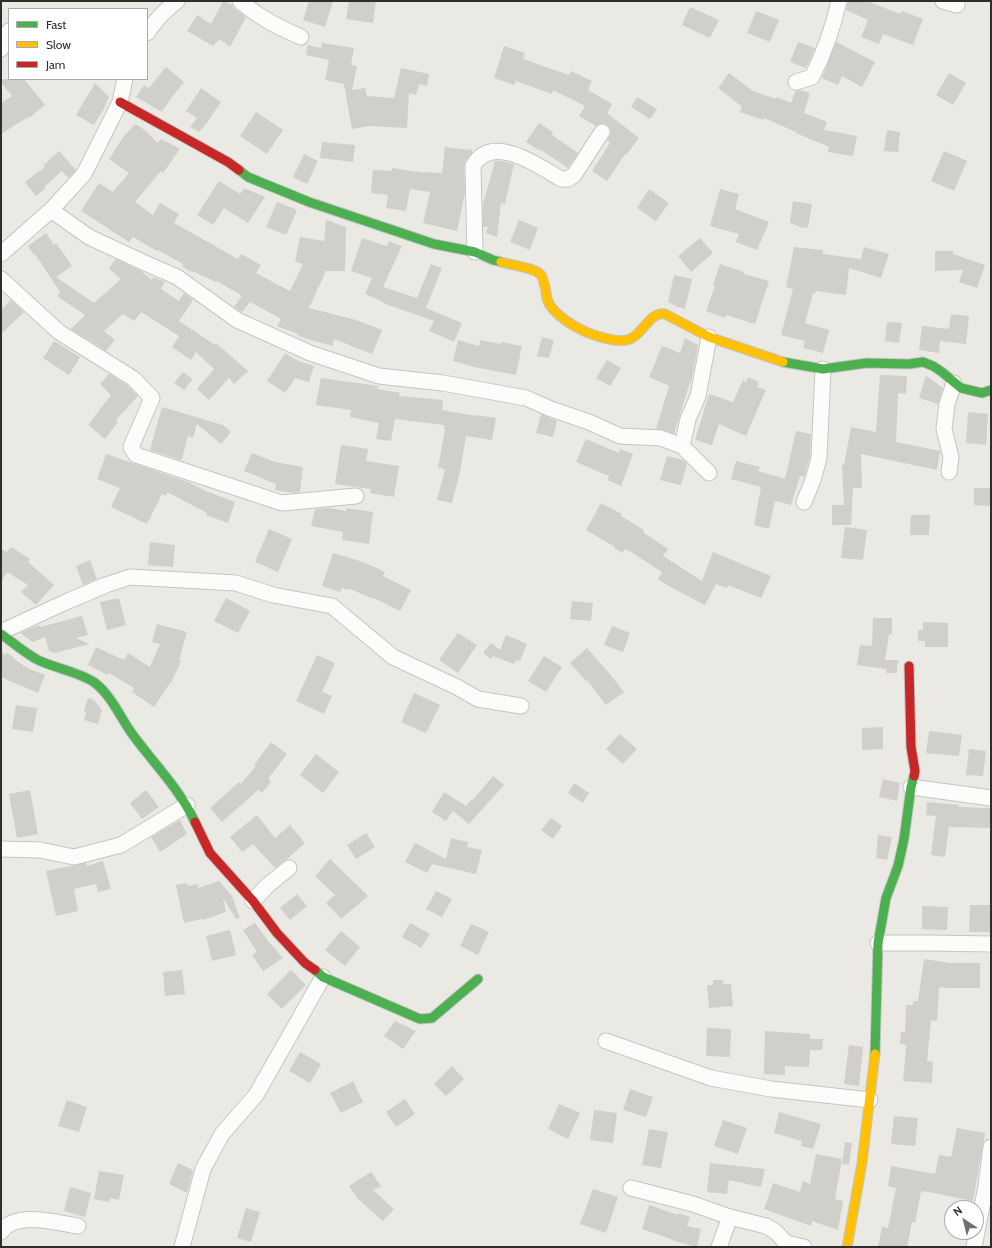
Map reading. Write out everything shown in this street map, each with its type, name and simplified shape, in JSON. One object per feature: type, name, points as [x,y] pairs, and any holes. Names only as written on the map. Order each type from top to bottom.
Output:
[{"type":"street","points":[[148,32],[166,10],[177,1]]},
{"type":"street","points":[[240,1],[274,25],[301,36]]},
{"type":"street","points":[[796,82],[812,78],[827,44],[839,1]]},
{"type":"street","points":[[1,49],[8,33]]},
{"type":"street","points":[[1,254],[51,210],[84,174],[120,102],[125,80]]},
{"type":"street","points":[[120,102],[228,162],[248,177],[310,202],[408,236],[434,244],[476,252],[493,260],[536,271],[542,276],[548,301],[556,313],[574,326],[592,335],[613,340],[629,340],[639,334],[654,316],[660,313],[665,314],[709,337],[780,362],[823,368],[867,363],[909,364],[922,362],[933,366],[961,388],[982,393],[991,390]]},
{"type":"street","points":[[476,252],[473,166],[477,159],[485,154],[502,151],[520,155],[562,179],[568,179],[574,175],[602,132]]},
{"type":"street","points":[[51,210],[89,236],[177,277],[237,320],[310,353],[379,376],[461,386],[526,398],[551,409],[589,422],[620,436],[661,438],[682,446],[709,473]]},
{"type":"street","points":[[1,279],[59,332],[134,379],[152,398],[131,447],[136,455],[282,502],[356,496]]},
{"type":"street","points":[[682,446],[688,419],[698,396],[709,337]]},
{"type":"street","points":[[804,502],[819,458],[823,368]]},
{"type":"street","points":[[949,472],[952,457],[944,429],[947,404],[954,383]]},
{"type":"street","points":[[478,979],[432,1018],[420,1019],[323,977],[305,963],[276,933],[253,901],[210,853],[187,805],[162,770],[134,736],[108,696],[94,683],[76,674],[36,659],[1,633],[68,601],[106,585],[130,577],[236,583],[273,595],[332,606],[393,657],[456,686],[478,699],[521,706]]},
{"type":"street","points":[[846,1247],[862,1163],[870,1100],[876,1040],[878,943],[886,898],[898,866],[904,840],[911,787],[916,771],[911,747],[909,666]]},
{"type":"street","points":[[911,787],[991,798]]},
{"type":"street","points":[[1,849],[40,850],[74,857],[122,845],[187,805]]},
{"type":"street","points":[[253,901],[268,884],[289,868]]},
{"type":"street","points":[[878,943],[991,944]]},
{"type":"street","points":[[182,1247],[203,1169],[222,1134],[256,1095],[323,977]]},
{"type":"street","points":[[606,1040],[711,1078],[771,1089],[870,1100]]},
{"type":"street","points":[[974,1247],[989,1186],[991,1147]]},
{"type":"street","points":[[632,1188],[693,1204],[730,1217],[766,1226],[776,1232],[785,1245],[804,1247]]},
{"type":"street","points":[[719,1247],[730,1217]]},
{"type":"street","points":[[1,1232],[4,1227],[16,1220],[32,1219],[78,1226]]},
{"type":"building","points":[[223,1],[231,4],[246,17],[230,47],[220,39],[213,46],[187,31],[197,15],[211,24]]},
{"type":"building","points":[[309,1],[333,1],[325,27],[303,20]]},
{"type":"building","points":[[349,1],[376,1],[373,23],[346,19]]},
{"type":"building","points":[[848,1],[867,1],[900,14],[902,11],[923,19],[913,45],[883,34],[879,44],[861,37],[868,20],[846,10]]},
{"type":"building","points":[[690,7],[719,20],[710,38],[682,25]]},
{"type":"building","points":[[756,11],[779,20],[770,42],[747,33]]},
{"type":"building","points":[[798,42],[815,48],[806,68],[790,62]]},
{"type":"building","points":[[836,42],[875,62],[862,87],[842,76],[838,85],[822,78]]},
{"type":"building","points":[[322,43],[354,48],[351,65],[357,66],[352,90],[365,88],[367,96],[394,98],[401,68],[429,74],[427,86],[419,84],[416,95],[409,93],[407,128],[369,126],[352,129],[344,84],[325,80],[329,60],[306,55],[308,45],[321,48]]},
{"type":"building","points":[[504,46],[525,53],[523,59],[569,75],[571,71],[592,81],[588,90],[612,104],[607,113],[639,138],[626,155],[625,154],[607,181],[592,171],[610,143],[607,140],[611,133],[610,128],[603,123],[596,126],[579,116],[585,106],[553,90],[552,94],[516,81],[514,85],[494,78]]},
{"type":"building","points":[[166,67],[184,82],[162,112],[136,97],[144,85],[149,88]]},
{"type":"building","points":[[729,73],[753,91],[776,99],[777,97],[791,103],[795,91],[800,90],[810,93],[804,113],[827,122],[824,130],[857,136],[853,156],[828,152],[829,147],[796,132],[764,118],[763,120],[740,112],[742,107],[718,88]]},
{"type":"building","points":[[949,73],[966,83],[953,105],[936,95]]},
{"type":"building","points":[[1,79],[25,80],[45,105],[29,118],[28,117],[1,134],[1,103],[12,96],[1,82]]},
{"type":"building","points":[[95,83],[109,97],[94,125],[76,115]]},
{"type":"building","points":[[201,88],[221,102],[199,132],[190,127],[197,118],[186,111]]},
{"type":"building","points":[[637,97],[657,109],[650,119],[631,107]]},
{"type":"building","points":[[256,112],[283,130],[267,154],[240,136]]},
{"type":"building","points":[[539,123],[553,132],[552,135],[578,153],[568,168],[526,142]]},
{"type":"building","points":[[135,124],[142,128],[158,143],[161,139],[180,149],[163,173],[161,171],[135,202],[153,215],[160,203],[179,214],[174,223],[238,259],[241,254],[261,265],[256,273],[290,291],[303,264],[295,262],[300,237],[324,241],[326,220],[346,227],[345,271],[326,271],[309,308],[353,319],[382,330],[372,354],[334,339],[333,346],[297,335],[298,334],[277,326],[281,319],[250,302],[242,312],[234,307],[242,296],[217,281],[216,282],[192,271],[191,272],[182,266],[183,264],[133,237],[129,242],[81,211],[99,183],[113,192],[129,173],[109,159],[124,136]]},
{"type":"building","points":[[887,130],[900,132],[898,152],[884,151]]},
{"type":"building","points":[[322,142],[355,145],[353,162],[320,158]]},
{"type":"building","points":[[445,147],[472,150],[472,154],[466,160],[464,166],[465,193],[457,231],[423,223],[430,192],[410,189],[406,211],[386,208],[388,195],[371,193],[373,170],[392,171],[392,168],[425,173],[442,173]]},
{"type":"building","points":[[59,151],[76,170],[68,178],[62,171],[36,196],[25,182],[45,167],[43,166]]},
{"type":"building","points":[[944,151],[967,161],[954,191],[931,181]]},
{"type":"building","points":[[304,154],[318,161],[307,184],[293,177]]},
{"type":"building","points":[[495,161],[514,164],[505,204],[501,203],[497,237],[486,233],[488,227],[483,227],[483,204]]},
{"type":"building","points":[[219,181],[240,194],[244,188],[265,197],[248,223],[224,208],[213,225],[197,215]]},
{"type":"building","points":[[649,189],[669,203],[656,221],[637,208]]},
{"type":"building","points":[[720,189],[739,194],[735,209],[769,222],[757,250],[736,242],[739,234],[710,226]]},
{"type":"building","points":[[793,201],[812,204],[808,228],[798,227],[799,226],[790,223]]},
{"type":"building","points":[[277,202],[297,210],[286,235],[266,227]]},
{"type":"building","points":[[519,220],[538,228],[530,250],[510,242]]},
{"type":"building","points":[[46,233],[54,245],[56,243],[72,266],[56,277],[94,303],[121,279],[109,268],[116,259],[141,271],[152,280],[153,277],[165,282],[161,289],[179,301],[184,293],[193,300],[179,321],[215,345],[216,343],[248,371],[234,384],[229,378],[209,400],[197,389],[214,369],[196,352],[191,360],[172,347],[179,336],[141,312],[134,321],[123,314],[104,331],[115,340],[106,351],[71,329],[85,315],[57,296],[60,292],[28,246]]},
{"type":"building","points":[[362,238],[387,246],[389,241],[402,246],[383,287],[417,298],[431,264],[442,268],[426,308],[462,323],[454,342],[429,331],[434,321],[383,303],[365,294],[372,278],[351,271]]},
{"type":"building","points":[[700,238],[713,253],[691,272],[678,256]]},
{"type":"building","points":[[794,247],[823,250],[823,254],[861,259],[864,247],[889,254],[881,278],[849,268],[846,295],[816,291],[816,293],[813,293],[805,323],[829,330],[823,353],[803,348],[805,341],[781,335],[793,289],[786,287]]},
{"type":"building","points":[[935,251],[953,251],[953,254],[985,265],[977,288],[959,282],[963,270],[935,271]]},
{"type":"building","points":[[720,264],[744,272],[744,274],[769,281],[755,324],[726,315],[725,318],[706,311],[715,286],[713,285]]},
{"type":"building","points":[[674,275],[692,279],[685,309],[668,302]]},
{"type":"building","points":[[11,300],[24,312],[1,334],[1,310]]},
{"type":"building","points":[[951,314],[969,316],[966,344],[940,341],[939,353],[919,350],[922,326],[949,329]]},
{"type":"building","points":[[887,322],[902,323],[899,343],[885,341]]},
{"type":"building","points":[[542,337],[554,340],[549,358],[537,356]]},
{"type":"building","points":[[685,338],[698,345],[691,383],[690,382],[674,434],[656,429],[669,386],[649,377],[662,346],[680,353]]},
{"type":"building","points":[[458,340],[479,346],[480,340],[522,346],[516,375],[474,367],[453,361]]},
{"type":"building","points":[[54,341],[80,357],[69,375],[43,358]]},
{"type":"building","points":[[285,353],[296,360],[314,366],[309,382],[295,378],[285,393],[267,381]]},
{"type":"building","points":[[607,360],[621,368],[610,386],[596,378]]},
{"type":"building","points":[[183,372],[193,379],[184,390],[174,383]]},
{"type":"building","points":[[109,374],[128,386],[138,396],[116,420],[118,422],[105,439],[88,425],[111,395],[100,384]]},
{"type":"building","points":[[880,375],[907,376],[906,394],[898,393],[896,442],[940,451],[937,470],[861,454],[862,488],[853,488],[851,525],[832,525],[832,505],[844,505],[842,465],[844,465],[851,427],[876,432]]},
{"type":"building","points":[[926,376],[943,388],[938,404],[919,398]]},
{"type":"building","points":[[748,377],[759,382],[757,387],[766,390],[746,436],[719,424],[712,445],[695,440],[709,394],[733,402],[743,380],[746,382]]},
{"type":"building","points":[[321,378],[378,386],[377,389],[400,393],[399,396],[443,400],[442,410],[496,418],[492,440],[466,436],[460,472],[452,503],[437,500],[445,469],[438,468],[445,430],[444,425],[395,419],[391,441],[376,439],[379,423],[350,417],[351,410],[316,405]]},
{"type":"building","points":[[162,407],[223,425],[231,432],[221,444],[197,424],[193,438],[188,436],[182,459],[180,460],[150,450]]},
{"type":"building","points":[[968,412],[988,414],[986,445],[966,443]]},
{"type":"building","points":[[541,414],[557,421],[553,437],[536,433]]},
{"type":"building","points":[[796,431],[811,434],[810,457],[804,477],[800,476],[791,505],[775,501],[769,529],[754,525],[761,487],[731,479],[736,461],[760,467],[758,471],[785,479]]},
{"type":"building","points":[[586,439],[619,453],[620,449],[633,454],[621,486],[608,480],[609,476],[576,462]]},
{"type":"building","points":[[341,445],[368,449],[366,461],[399,466],[394,497],[370,493],[371,489],[335,484]]},
{"type":"building","points":[[252,453],[275,462],[303,467],[300,492],[293,493],[275,490],[276,484],[244,471]]},
{"type":"building","points":[[106,454],[188,482],[206,491],[235,502],[228,523],[206,515],[207,513],[167,492],[166,496],[162,494],[147,524],[111,507],[120,488],[97,479]]},
{"type":"building","points":[[667,456],[683,460],[687,464],[681,485],[660,480]]},
{"type":"building","points":[[974,488],[991,488],[991,506],[974,505]]},
{"type":"building","points":[[601,503],[622,514],[621,516],[644,530],[643,532],[668,549],[663,556],[702,581],[713,552],[771,576],[761,598],[728,585],[727,588],[716,584],[705,605],[672,588],[658,579],[662,572],[625,549],[622,553],[614,548],[615,547],[586,530]]},
{"type":"building","points":[[330,508],[346,511],[346,508],[373,512],[369,544],[342,540],[343,532],[311,526],[315,509]]},
{"type":"building","points":[[911,515],[930,515],[929,535],[910,535]]},
{"type":"building","points":[[845,527],[867,530],[863,560],[841,558]]},
{"type":"building","points":[[269,529],[292,539],[278,572],[255,562]]},
{"type":"building","points":[[150,542],[175,545],[173,567],[148,565]]},
{"type":"building","points":[[11,547],[30,559],[28,562],[54,585],[36,605],[21,592],[28,585],[7,572],[1,582],[1,549],[7,552]]},
{"type":"building","points":[[333,553],[363,562],[385,572],[383,576],[411,590],[400,611],[374,598],[350,589],[342,588],[340,592],[322,586]]},
{"type":"building","points":[[90,560],[97,579],[83,585],[76,566]]},
{"type":"building","points":[[119,598],[126,625],[107,630],[100,602]]},
{"type":"building","points":[[226,598],[250,611],[238,633],[214,621]]},
{"type":"building","points":[[572,601],[593,603],[591,621],[570,619]]},
{"type":"building","points":[[82,616],[88,635],[76,638],[89,644],[55,653],[49,651],[45,637],[33,642],[20,633],[39,625],[40,627]]},
{"type":"building","points":[[873,618],[892,618],[892,634],[889,634],[885,660],[899,660],[897,673],[886,673],[886,669],[857,665],[860,645],[872,646]]},
{"type":"building","points":[[923,622],[948,623],[948,647],[925,647],[925,641],[918,641],[918,630],[923,630]]},
{"type":"building","points":[[157,624],[187,632],[179,660],[181,661],[171,683],[154,707],[132,692],[134,688],[109,673],[108,675],[88,665],[96,647],[124,660],[128,653],[150,667],[160,644],[152,642]]},
{"type":"building","points":[[612,626],[630,633],[623,652],[604,645]]},
{"type":"building","points":[[458,633],[477,645],[458,673],[439,660]]},
{"type":"building","points":[[506,635],[527,644],[520,661],[514,659],[516,661],[514,664],[493,656],[491,659],[483,653],[491,643],[500,650]]},
{"type":"building","points":[[587,648],[624,692],[606,705],[587,680],[586,681],[570,663]]},
{"type":"building","points":[[1,652],[6,655],[7,653],[29,669],[45,675],[38,693],[1,677]]},
{"type":"building","points":[[317,655],[335,663],[322,692],[332,696],[324,714],[296,701]]},
{"type":"building","points":[[544,656],[562,667],[546,692],[528,681]]},
{"type":"building","points":[[414,693],[440,705],[426,733],[401,722]]},
{"type":"building","points":[[88,698],[94,700],[102,710],[98,724],[84,720],[86,712],[84,711]]},
{"type":"building","points":[[16,705],[37,708],[33,732],[12,729]]},
{"type":"building","points":[[883,727],[883,749],[862,750],[862,728]]},
{"type":"building","points":[[929,731],[962,735],[959,756],[926,753]]},
{"type":"building","points":[[620,734],[637,749],[623,764],[606,749]]},
{"type":"building","points":[[271,742],[287,754],[268,779],[271,782],[262,793],[258,790],[222,822],[210,808],[239,782],[241,784],[256,766],[254,765]]},
{"type":"building","points":[[969,749],[986,751],[983,776],[966,775]]},
{"type":"building","points":[[316,754],[339,772],[323,793],[300,775]]},
{"type":"building","points":[[493,776],[504,785],[469,824],[453,811],[446,821],[432,812],[444,792],[466,806]]},
{"type":"building","points":[[883,779],[900,783],[897,801],[879,797]]},
{"type":"building","points":[[574,783],[589,793],[583,803],[568,793]]},
{"type":"building","points":[[30,790],[38,834],[17,838],[9,794]]},
{"type":"building","points":[[146,790],[159,807],[142,819],[130,803]]},
{"type":"building","points":[[927,802],[959,805],[958,807],[991,808],[991,828],[949,827],[945,857],[931,855],[936,816],[926,815]]},
{"type":"building","points":[[257,815],[275,838],[290,825],[305,843],[275,868],[253,844],[242,852],[230,837]]},
{"type":"building","points":[[551,818],[562,826],[553,839],[541,830]]},
{"type":"building","points":[[180,820],[187,834],[160,852],[151,837]]},
{"type":"building","points":[[366,833],[375,847],[356,859],[347,845]]},
{"type":"building","points":[[878,835],[892,837],[887,860],[876,858]]},
{"type":"building","points":[[451,838],[468,842],[467,847],[482,850],[476,874],[432,864],[427,873],[405,862],[415,843],[446,859]]},
{"type":"building","points":[[330,859],[368,896],[341,919],[326,903],[335,895],[315,876]]},
{"type":"building","points":[[103,861],[111,889],[98,892],[96,884],[74,889],[78,911],[56,916],[46,871],[86,863],[87,866]]},
{"type":"building","points":[[219,881],[232,896],[240,918],[236,919],[223,898],[226,912],[203,920],[184,923],[176,885],[187,883],[188,886],[198,884],[198,888]]},
{"type":"building","points":[[436,891],[452,899],[442,917],[426,909]]},
{"type":"building","points":[[297,894],[307,906],[290,920],[280,908]]},
{"type":"building","points":[[970,905],[991,905],[991,932],[969,932]]},
{"type":"building","points":[[922,906],[948,907],[947,930],[922,929]]},
{"type":"building","points":[[255,923],[283,958],[263,971],[252,955],[257,952],[243,930]]},
{"type":"building","points":[[410,923],[430,934],[421,948],[402,937]]},
{"type":"building","points":[[471,924],[489,932],[478,955],[460,946]]},
{"type":"building","points":[[230,930],[236,955],[212,961],[206,936]]},
{"type":"building","points":[[341,931],[360,947],[345,966],[325,950]]},
{"type":"building","points":[[924,959],[951,963],[980,963],[980,988],[939,987],[937,1021],[931,1020],[927,1061],[933,1062],[932,1083],[903,1081],[906,1045],[900,1044],[901,1032],[905,1032],[906,1005],[913,1005],[913,1001],[918,1001]]},
{"type":"building","points":[[182,970],[185,994],[165,996],[163,972]]},
{"type":"building","points":[[291,970],[306,985],[282,1009],[267,994]]},
{"type":"building","points":[[713,980],[723,980],[723,984],[731,984],[733,1006],[709,1008],[707,985],[713,985]]},
{"type":"building","points":[[395,1021],[416,1031],[403,1049],[384,1036]]},
{"type":"building","points":[[707,1028],[731,1029],[730,1057],[706,1056]]},
{"type":"building","points":[[765,1031],[810,1034],[810,1039],[823,1039],[822,1050],[810,1050],[809,1067],[785,1066],[785,1075],[764,1074]]},
{"type":"building","points":[[849,1045],[863,1047],[859,1086],[844,1084]]},
{"type":"building","points":[[300,1052],[321,1064],[310,1083],[289,1071]]},
{"type":"building","points":[[452,1066],[464,1079],[446,1096],[434,1084]]},
{"type":"building","points":[[353,1081],[363,1102],[341,1113],[330,1093]]},
{"type":"building","points":[[630,1089],[653,1097],[646,1117],[623,1110]]},
{"type":"building","points":[[405,1099],[415,1114],[396,1127],[386,1112]]},
{"type":"building","points":[[67,1100],[87,1107],[79,1132],[58,1126]]},
{"type":"building","points":[[559,1104],[580,1113],[568,1139],[548,1129]]},
{"type":"building","points":[[594,1110],[617,1113],[613,1143],[590,1140]]},
{"type":"building","points":[[779,1112],[821,1124],[813,1149],[801,1146],[802,1141],[774,1133]]},
{"type":"building","points":[[894,1116],[918,1118],[915,1146],[891,1144]]},
{"type":"building","points":[[723,1120],[747,1128],[738,1154],[714,1146]]},
{"type":"building","points":[[957,1128],[985,1133],[973,1200],[924,1191],[923,1193],[921,1192],[915,1223],[912,1222],[907,1247],[878,1247],[882,1227],[888,1228],[896,1188],[888,1186],[891,1166],[935,1174],[939,1155],[951,1157]]},
{"type":"building","points":[[649,1129],[668,1132],[661,1168],[642,1165]]},
{"type":"building","points":[[845,1142],[852,1143],[849,1165],[842,1164]]},
{"type":"building","points":[[816,1154],[842,1159],[835,1199],[843,1201],[838,1230],[812,1221],[811,1226],[764,1209],[773,1183],[800,1192],[803,1181],[810,1184]]},
{"type":"building","points":[[178,1163],[193,1170],[187,1193],[169,1184]]},
{"type":"building","points":[[710,1163],[765,1169],[761,1187],[729,1180],[727,1194],[707,1192]]},
{"type":"building","points":[[99,1171],[124,1175],[119,1200],[110,1198],[109,1202],[94,1199]]},
{"type":"building","points":[[371,1172],[381,1186],[373,1190],[394,1209],[383,1221],[358,1199],[349,1186]]},
{"type":"building","points":[[70,1187],[91,1193],[85,1217],[64,1211]]},
{"type":"building","points":[[593,1189],[618,1197],[606,1233],[580,1224]]},
{"type":"building","points":[[649,1205],[678,1215],[679,1213],[690,1217],[687,1226],[701,1229],[697,1247],[671,1240],[642,1229]]},
{"type":"building","points":[[246,1208],[260,1212],[251,1242],[237,1238]]},
{"type":"traffic: fast","points":[[239,170],[248,177],[309,202],[434,244],[475,252],[501,262]]},
{"type":"traffic: fast","points":[[783,362],[823,369],[867,363],[909,364],[923,362],[942,372],[961,388],[982,393],[991,390]]},
{"type":"traffic: fast","points":[[1,634],[36,659],[89,679],[101,688],[133,735],[182,798],[195,822]]},
{"type":"traffic: fast","points":[[875,1054],[878,943],[886,898],[898,866],[904,839],[911,787],[914,776]]},
{"type":"traffic: fast","points":[[315,970],[323,977],[420,1019],[432,1018],[478,979]]},
{"type":"traffic: slow","points":[[501,262],[534,270],[541,275],[547,299],[554,311],[574,326],[594,335],[607,339],[630,339],[639,333],[655,316],[665,314],[709,337],[783,362]]},
{"type":"traffic: slow","points":[[847,1247],[862,1163],[875,1054]]},
{"type":"traffic: jam","points":[[120,102],[228,162],[239,170]]},
{"type":"traffic: jam","points":[[909,666],[911,747],[915,771],[914,776]]},
{"type":"traffic: jam","points":[[195,822],[210,853],[253,901],[277,933],[305,963],[315,970]]}]
